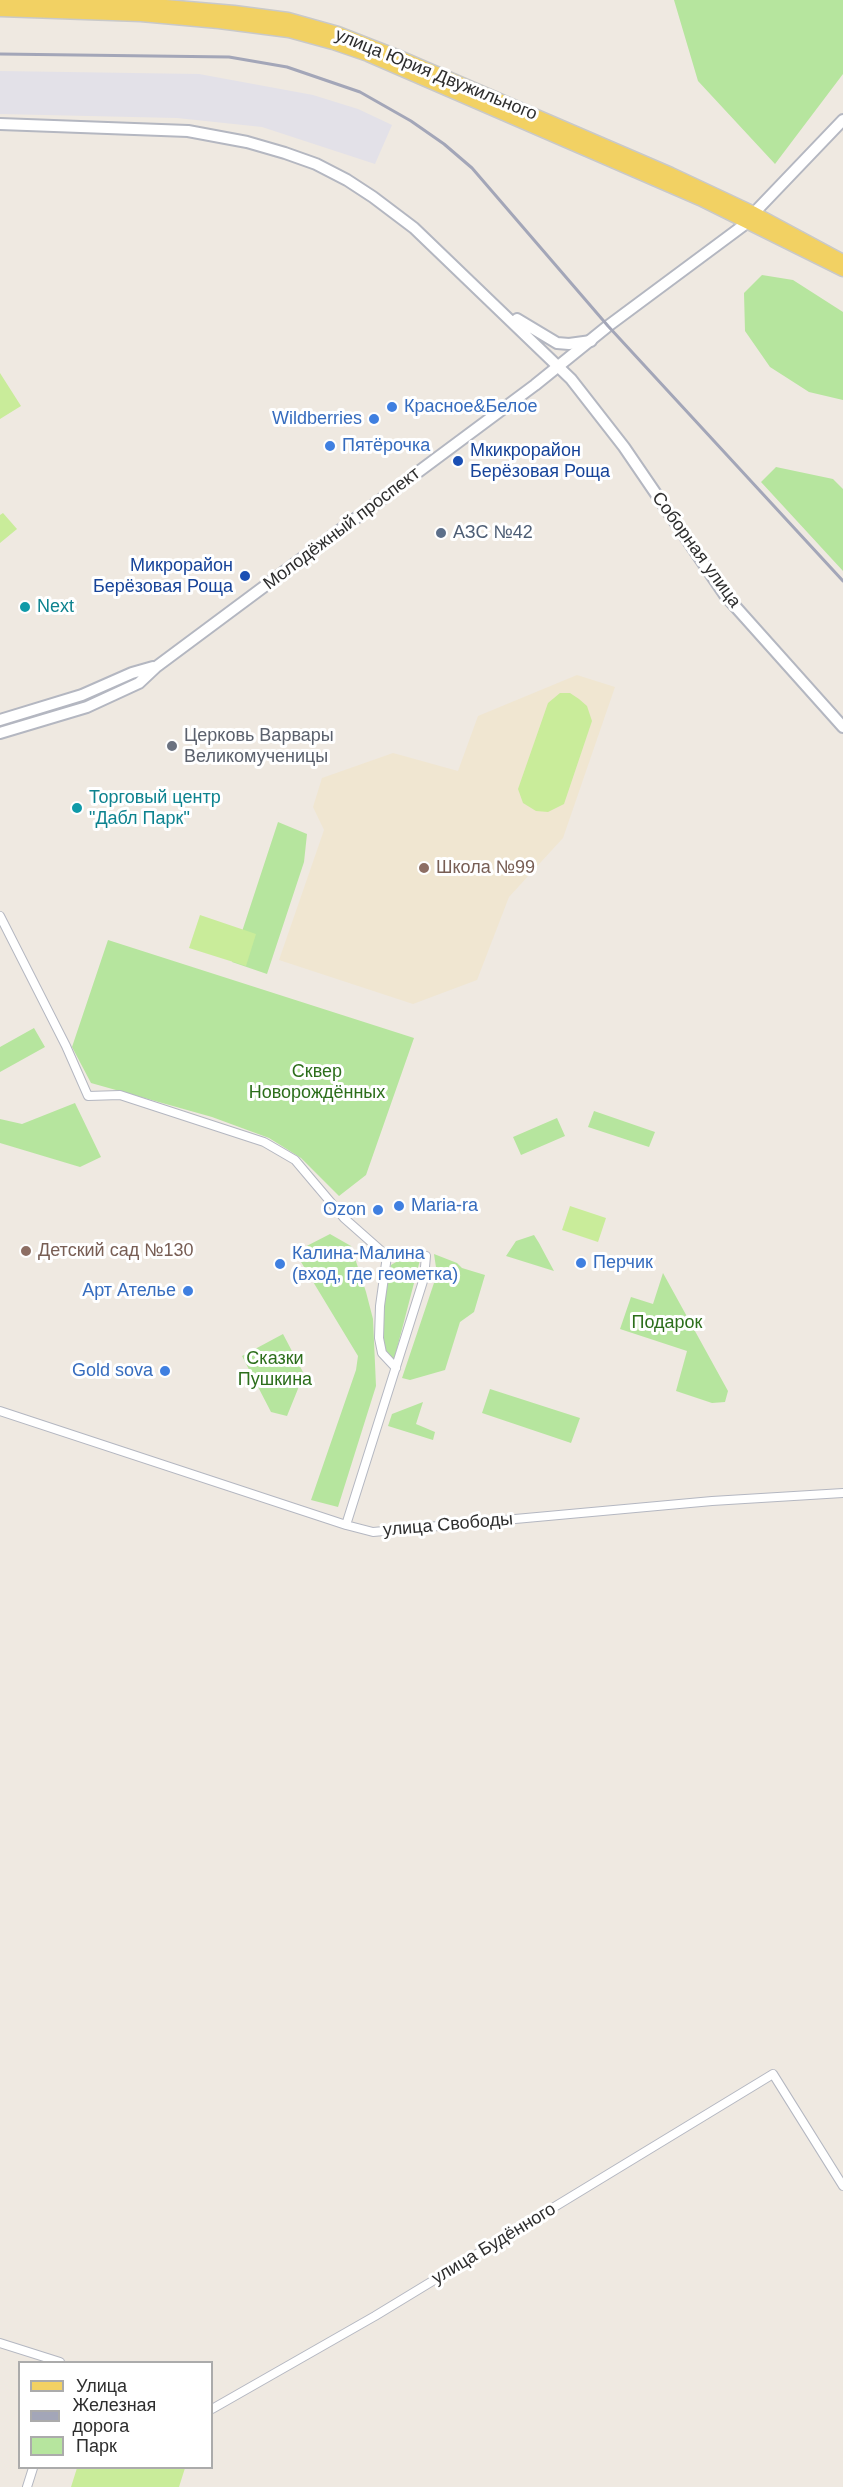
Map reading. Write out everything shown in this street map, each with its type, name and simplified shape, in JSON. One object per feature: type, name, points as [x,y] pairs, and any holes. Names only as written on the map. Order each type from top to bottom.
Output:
[{"type":"main road","name":"улица Юрия Двужильного","points":[[0,1],[154,5],[234,12],[288,19],[338,33],[660,170],[843,270]]},
{"type":"main road","name":"улица Юрия Двужильного","points":[[0,10],[141,15],[219,22],[289,31],[333,43],[368,55],[751,218],[843,261]]},
{"type":"street","name":"Молодёжный проспект","points":[[0,733],[87,707],[139,682],[156,667],[351,524],[751,218],[843,120]]},
{"type":"street","points":[[0,124],[188,131],[247,142],[295,156],[347,180],[373,197],[411,226],[501,309],[557,343],[591,341]]},
{"type":"street","name":"Соборная улица","points":[[501,309],[571,379],[624,447],[725,595],[843,727]]},
{"type":"street","name":"Молодёжный проспект","points":[[0,720],[82,695],[132,673],[156,667]]},
{"type":"street","points":[[0,916],[66,1046],[88,1096],[120,1095],[264,1142],[294,1160],[344,1218],[387,1256],[401,1254],[426,1256],[424,1278],[346,1525]]},
{"type":"street","points":[[387,1256],[380,1306],[380,1338],[382,1353],[396,1368]]},
{"type":"street","name":"улица Свободы","points":[[0,1411],[373,1532],[712,1500],[843,1493]]},
{"type":"street","name":"улица Будённого","points":[[213,2408],[557,2207],[773,2074],[843,2186]]},
{"type":"street","points":[[0,2343],[57,2361]]},
{"type":"street","points":[[27,2487],[33,2469]]},
{"type":"shaded area","points":[[0,71],[199,74],[313,95],[358,109],[392,125],[375,164],[262,127],[177,118],[0,114]]},
{"type":"shaded area","name":"Школа №99","points":[[577,675],[615,687],[563,838],[509,897],[477,980],[413,1004],[279,960],[324,830],[313,807],[322,778],[393,753],[458,771],[478,716]]},
{"type":"green space","points":[[674,0],[843,0],[843,74],[775,164],[698,81]]},
{"type":"green space","points":[[762,275],[793,280],[843,312],[843,400],[809,392],[770,367],[745,331],[744,293]]},
{"type":"green space","points":[[0,373],[21,406],[0,419]]},
{"type":"green space","points":[[776,467],[833,479],[843,489],[843,571],[761,482]]},
{"type":"green space","points":[[3,513],[17,529],[0,543],[0,515]]},
{"type":"green space","points":[[560,693],[570,693],[587,706],[592,721],[564,804],[548,812],[536,811],[523,803],[518,789],[548,703]]},
{"type":"green space","points":[[278,822],[307,834],[304,862],[267,974],[232,962]]},
{"type":"green space","points":[[200,915],[256,934],[246,966],[189,948]]},
{"type":"green space","name":"Сквер Новорождённых","points":[[108,940],[414,1038],[366,1175],[339,1196],[301,1158],[269,1138],[212,1117],[91,1083],[72,1047]]},
{"type":"green space","points":[[34,1028],[45,1047],[0,1072],[0,1047]]},
{"type":"green space","points":[[75,1103],[101,1157],[80,1167],[0,1143],[0,1119],[22,1124]]},
{"type":"green space","points":[[594,1111],[655,1132],[649,1147],[588,1127]]},
{"type":"green space","points":[[557,1118],[565,1136],[521,1155],[513,1137]]},
{"type":"green space","points":[[570,1206],[606,1218],[598,1242],[562,1230]]},
{"type":"green space","points":[[330,1234],[351,1246],[366,1292],[373,1319],[376,1386],[338,1507],[311,1500],[356,1370],[358,1356],[295,1252]]},
{"type":"green space","points":[[534,1235],[554,1271],[506,1256],[516,1241]]},
{"type":"green space","points":[[434,1254],[457,1263],[462,1268],[485,1275],[474,1312],[460,1322],[445,1370],[410,1380],[402,1378],[437,1274]]},
{"type":"green space","points":[[403,1258],[420,1260],[394,1360],[385,1351],[384,1303],[391,1265]]},
{"type":"green space","name":"Подарок","points":[[663,1273],[728,1391],[725,1402],[712,1403],[676,1391],[687,1351],[620,1329],[631,1297],[653,1304]]},
{"type":"green space","name":"Сказки Пушкина","points":[[283,1334],[304,1374],[287,1416],[271,1412],[242,1356]]},
{"type":"green space","points":[[490,1389],[580,1418],[571,1443],[482,1413]]},
{"type":"green space","points":[[423,1402],[416,1424],[435,1432],[433,1440],[388,1426],[392,1414]]},
{"type":"green space","points":[[77,2469],[185,2469],[179,2487],[71,2487]]},
{"type":"railway","points":[[0,54],[229,57],[287,67],[360,92],[411,121],[444,144],[472,168],[608,326],[843,581]]},
{"type":"place","name":"Красное&Белое","points":[[392,407]]},
{"type":"place","name":"Wildberries","points":[[374,419]]},
{"type":"place","name":"Пятёрочка","points":[[330,446]]},
{"type":"place","name":"Мкикрорайон Берёзовая Роща","points":[[458,461]]},
{"type":"place","name":"АЗС №42","points":[[441,533]]},
{"type":"place","name":"Микрорайон Берёзовая Роща","points":[[245,576]]},
{"type":"place","name":"Next","points":[[25,607]]},
{"type":"place","name":"Церковь Варвары Великомученицы","points":[[172,746]]},
{"type":"place","name":"Торговый центр \"Дабл Парк\"","points":[[77,808]]},
{"type":"place","name":"Школа №99","points":[[424,868]]},
{"type":"place","name":"Maria-ra","points":[[399,1206]]},
{"type":"place","name":"Ozon","points":[[378,1210]]},
{"type":"place","name":"Детский сад №130","points":[[26,1251]]},
{"type":"place","name":"Перчик","points":[[581,1263]]},
{"type":"place","name":"Калина-Малина (вход, где геометка)","points":[[280,1264]]},
{"type":"place","name":"Арт Ателье","points":[[188,1291]]},
{"type":"place","name":"Gold sova","points":[[165,1371]]}]
